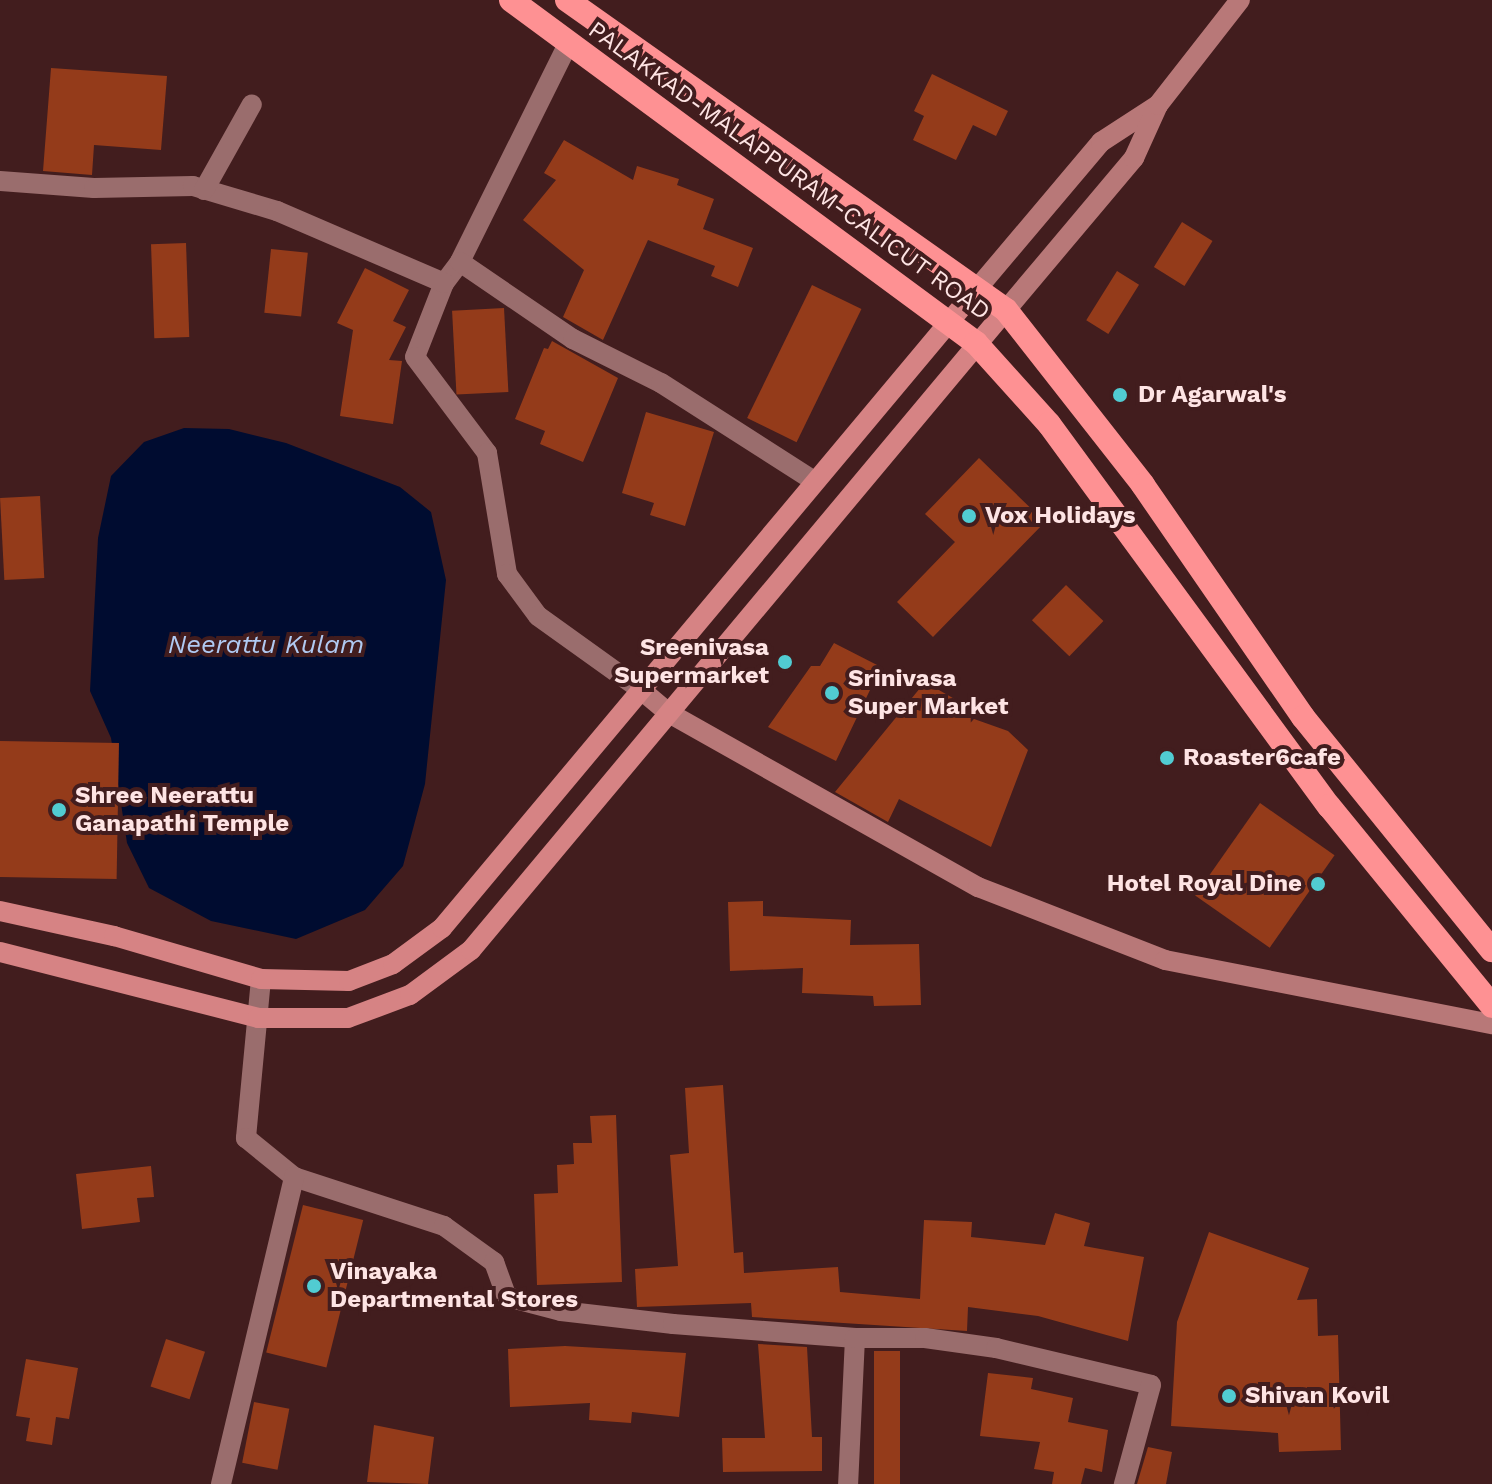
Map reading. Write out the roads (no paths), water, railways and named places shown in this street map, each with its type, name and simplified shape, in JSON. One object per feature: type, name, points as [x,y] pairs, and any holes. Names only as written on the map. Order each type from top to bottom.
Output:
[{"type":"highway","name":"PALAKKAD-MALAPPURAM-CALICUT ROAD","points":[[511,0],[944,324],[976,343],[1049,424],[1320,795],[1492,1006]]},
{"type":"highway","name":"PALAKKAD-MALAPPURAM-CALICUT ROAD","points":[[580,4],[1006,310],[1143,485],[1303,717],[1492,950]]},
{"type":"main road","points":[[0,911],[114,936],[261,979],[349,981],[393,964],[442,928],[944,324],[976,290]]},
{"type":"main road","points":[[0,952],[258,1018],[348,1018],[423,986],[471,950],[1006,310]]},
{"type":"street","points":[[1006,310],[1134,158],[1158,105],[1240,0]]},
{"type":"street","points":[[568,44],[460,262],[444,283],[415,357],[487,453],[507,574],[538,616],[669,713],[978,887],[1165,960],[1492,1024]]},
{"type":"street","points":[[204,190],[252,104]]},
{"type":"street","points":[[976,290],[1101,142],[1158,105]]},
{"type":"street","points":[[0,181],[204,190],[277,211],[444,283]]},
{"type":"street","points":[[460,262],[573,339],[661,383],[814,481]]},
{"type":"street","points":[[261,979],[246,1138],[294,1177],[444,1226],[494,1262],[507,1297],[561,1311],[659,1323],[855,1338],[925,1338],[996,1348],[1151,1385],[1124,1484]]},
{"type":"street","points":[[221,1484],[294,1177]]},
{"type":"street","points":[[848,1484],[855,1338]]},
{"type":"water","name":"Neerattu Kulam","points":[[184,428],[229,429],[286,443],[400,487],[431,512],[446,580],[425,784],[403,866],[365,910],[296,939],[211,921],[149,888],[127,843],[111,738],[90,691],[98,538],[111,476],[144,442]]},
{"type":"place","name":"Dr Agarwal's","points":[[1120,395]]},
{"type":"place","name":"Vox Holidays","points":[[969,516]]},
{"type":"place","name":"Sreenivasa Supermarket","points":[[785,662]]},
{"type":"place","name":"Srinivasa Super Market","points":[[832,693]]},
{"type":"place","name":"Roaster6cafe","points":[[1167,758]]},
{"type":"place","name":"Shree Neerattu Ganapathi Temple","points":[[59,810]]},
{"type":"place","name":"Hotel Royal Dine","points":[[1318,884]]},
{"type":"place","name":"Vinayaka Departmental Stores","points":[[314,1286]]},
{"type":"place","name":"Shivan Kovil","points":[[1229,1396]]}]
